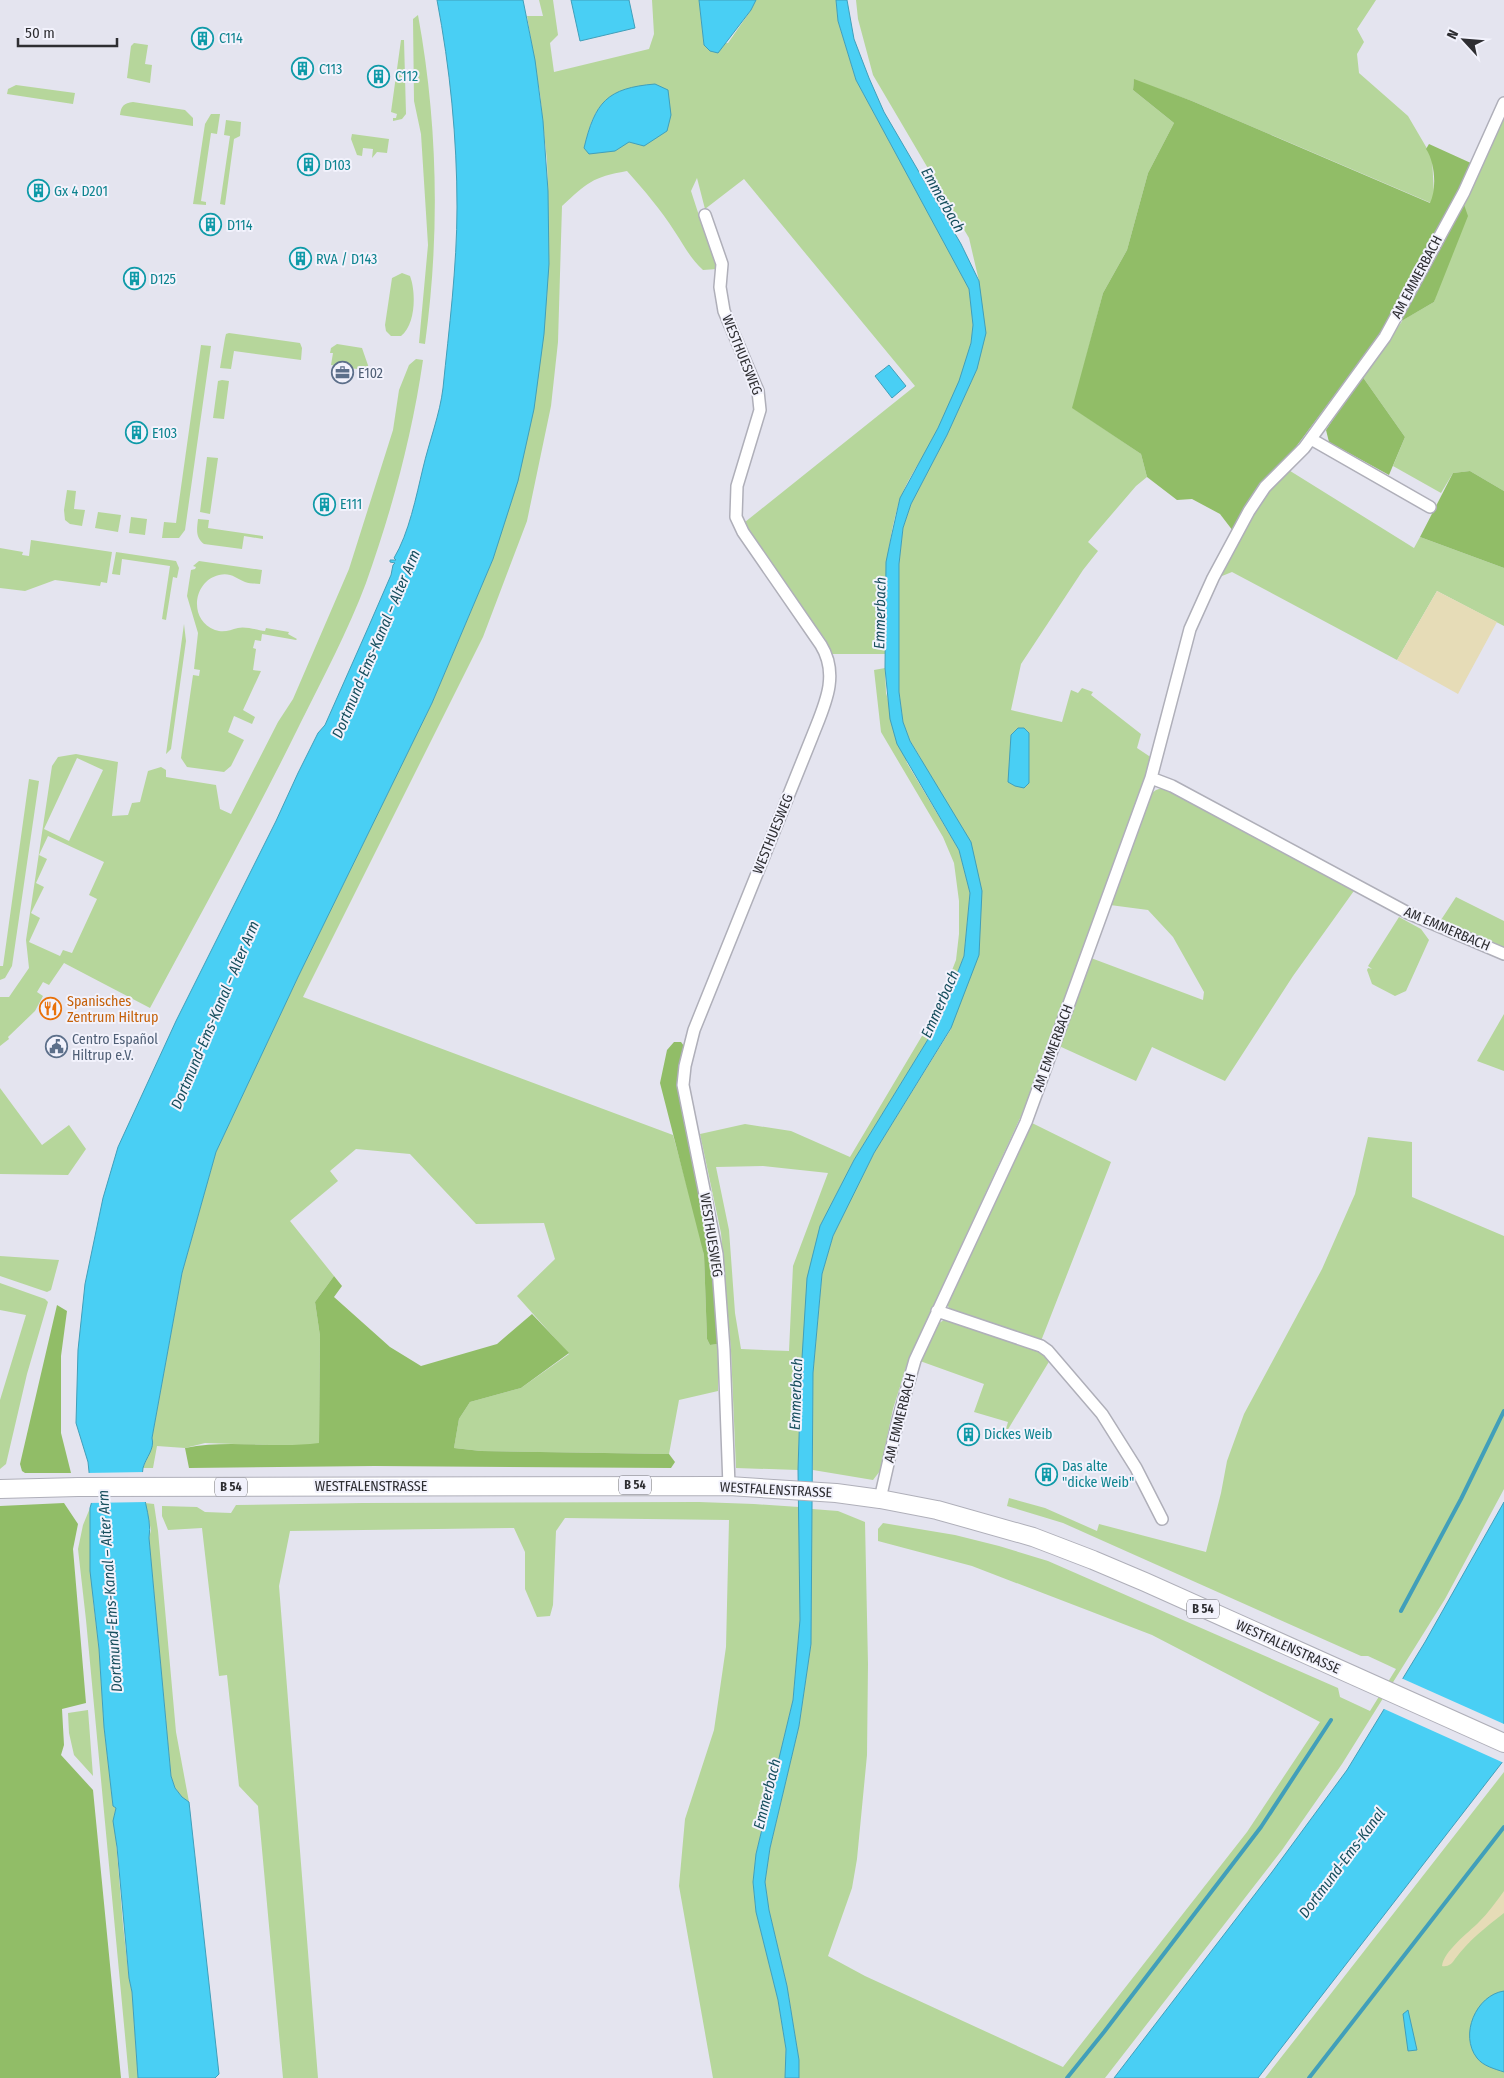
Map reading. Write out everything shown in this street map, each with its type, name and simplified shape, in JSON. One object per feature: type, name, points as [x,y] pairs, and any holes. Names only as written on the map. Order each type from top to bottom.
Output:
[{"type":"main road","name":"WESTFALENSTRASSE","points":[[0,1489],[78,1487],[729,1486],[836,1493],[880,1499],[937,1510],[997,1526],[1058,1546],[1137,1579],[1504,1743]]},
{"type":"street","name":"AM EMMERBACH","points":[[880,1499],[908,1381],[915,1360],[1026,1122],[1151,778],[1190,629],[1213,578],[1249,511],[1265,487],[1311,438],[1385,337],[1464,192],[1504,103]]},
{"type":"street","name":"WESTHUESWEG","points":[[705,215],[722,264],[720,287],[724,311],[758,391],[760,400],[760,410],[737,486],[736,517],[743,532],[822,645],[828,658],[831,675],[828,696],[694,1030],[685,1066],[684,1085],[717,1254],[724,1350],[729,1486]]},
{"type":"street","points":[[1311,438],[1430,507]]},
{"type":"street","name":"AM EMMERBACH","points":[[1151,778],[1172,786],[1408,914],[1504,954]]},
{"type":"street","points":[[937,1311],[1041,1346],[1048,1351],[1102,1414],[1136,1468],[1162,1519]]},
{"type":"green space","points":[[539,0],[553,0],[558,35],[550,43],[554,72],[649,49],[654,34],[652,0],[699,0],[704,45],[728,43],[756,0],[836,0],[838,21],[856,80],[969,288],[973,317],[971,342],[962,375],[948,408],[905,488],[895,519],[886,576],[885,654],[832,654],[825,639],[746,531],[745,522],[915,386],[744,179],[705,209],[697,178],[691,191],[705,234],[716,254],[717,269],[703,270],[698,266],[670,224],[627,171],[591,182],[562,206],[558,342],[551,406],[527,521],[483,637],[303,997],[673,1135],[704,1255],[707,1339],[710,1345],[718,1344],[718,1391],[679,1400],[669,1454],[481,1451],[454,1448],[459,1419],[470,1402],[521,1388],[569,1354],[517,1296],[555,1259],[544,1223],[476,1224],[410,1154],[356,1149],[330,1171],[338,1181],[290,1221],[334,1276],[315,1302],[320,1336],[319,1444],[296,1446],[205,1443],[185,1448],[157,1446],[153,1468],[143,1468],[153,1444],[152,1438],[182,1273],[216,1152],[298,977],[432,703],[493,559],[547,296],[547,161],[540,94],[527,16],[543,16]],"holes":[[[614,95],[644,145],[629,142],[584,148],[593,118],[607,99]]]},
{"type":"green space","points":[[856,0],[1376,0],[1357,29],[1364,42],[1357,54],[1359,73],[1408,116],[1432,157],[1434,195],[1431,203],[1192,101],[1134,80],[1133,90],[1174,123],[1148,173],[1127,250],[1103,293],[1073,408],[1141,454],[1147,477],[1136,486],[1088,542],[1098,551],[1083,570],[1021,664],[1011,710],[1062,722],[1071,690],[1078,693],[1082,688],[1093,692],[1091,695],[1141,734],[1137,748],[1152,758],[1057,1024],[1021,1116],[908,1361],[893,1409],[880,1471],[873,1480],[813,1470],[813,1373],[822,1274],[833,1236],[874,1153],[951,1029],[982,891],[920,757],[910,741],[903,722],[899,692],[899,564],[903,528],[911,504],[947,435],[977,369],[979,281],[969,238],[873,75],[858,19]]},
{"type":"green space","points":[[418,15],[430,97],[435,180],[433,262],[425,344],[419,343],[428,245],[421,134],[414,101],[413,19]]},
{"type":"green space","points":[[401,40],[404,40],[406,114],[402,119],[393,121],[397,114],[391,112]]},
{"type":"green space","points":[[134,43],[148,45],[145,64],[152,65],[150,83],[127,78],[131,46]]},
{"type":"green space","points":[[1134,79],[1192,101],[1430,203],[1434,190],[1434,176],[1426,149],[1429,144],[1473,164],[1462,199],[1468,216],[1434,302],[1381,333],[1233,531],[1220,514],[1192,499],[1177,500],[1147,477],[1141,454],[1072,408],[1103,293],[1127,250],[1148,173],[1174,123],[1133,90]]},
{"type":"green space","points":[[16,85],[75,93],[73,104],[7,94],[8,89]]},
{"type":"green space","points":[[133,102],[185,110],[193,118],[193,126],[120,115],[121,109],[127,103]]},
{"type":"green space","points":[[1504,107],[1504,491],[1470,471],[1453,473],[1441,493],[1393,466],[1405,437],[1362,376],[1403,320],[1434,302],[1462,199]]},
{"type":"green space","points":[[211,114],[220,114],[217,134],[211,133],[201,201],[206,202],[206,205],[193,204],[205,124]]},
{"type":"green space","points":[[226,120],[241,122],[240,136],[234,139],[225,205],[220,204],[230,136],[224,135]]},
{"type":"green space","points":[[352,134],[389,139],[387,153],[377,152],[372,158],[373,149],[363,148],[362,156],[357,155],[351,139]]},
{"type":"green space","points":[[402,273],[410,276],[412,283],[414,299],[412,316],[410,324],[401,336],[391,336],[386,331],[385,325],[392,278]]},
{"type":"green space","points":[[226,334],[300,343],[302,348],[301,360],[234,351],[231,369],[220,368]]},
{"type":"green space","points":[[337,344],[362,348],[370,371],[331,365],[333,353],[330,353],[331,348]]},
{"type":"green space","points":[[201,345],[211,346],[185,530],[179,538],[162,538],[164,522],[176,523]]},
{"type":"green space","points":[[416,359],[423,360],[413,417],[400,473],[384,528],[359,601],[335,654],[264,796],[150,1008],[64,963],[49,985],[43,982],[37,992],[43,996],[35,1011],[0,1046],[0,997],[9,997],[29,968],[26,940],[52,766],[58,757],[76,754],[118,762],[112,816],[128,815],[132,803],[140,802],[148,771],[161,767],[166,770],[166,777],[216,785],[220,809],[231,814],[278,722],[293,699],[349,569],[393,430],[399,390],[409,365]],"holes":[[[77,758],[103,770],[69,841],[44,829]],[[48,836],[104,862],[89,895],[97,899],[72,953],[63,950],[60,956],[29,942],[40,918],[31,913],[44,887],[36,883],[47,859],[39,855]]]},
{"type":"green space","points":[[1362,376],[1405,437],[1389,475],[1329,442],[1326,430]]},
{"type":"green space","points":[[218,381],[229,381],[224,419],[213,418]]},
{"type":"green space","points":[[207,457],[218,458],[210,514],[200,512]]},
{"type":"green space","points":[[1287,469],[1414,548],[1420,537],[1504,568],[1504,626],[1437,591],[1397,660],[1232,572],[1217,578],[1266,490]]},
{"type":"green space","points":[[1470,471],[1504,491],[1504,568],[1420,537],[1453,473]]},
{"type":"green space","points":[[67,490],[76,491],[74,509],[85,510],[82,526],[70,524],[65,520],[64,510]]},
{"type":"green space","points":[[98,512],[121,515],[118,532],[95,528]]},
{"type":"green space","points":[[131,517],[147,519],[145,535],[129,533]]},
{"type":"green space","points":[[198,519],[209,520],[208,528],[263,536],[263,539],[244,536],[242,549],[204,544],[198,536]]},
{"type":"green space","points":[[31,540],[112,552],[107,583],[101,582],[100,586],[55,580],[25,591],[0,588],[0,548],[23,552],[22,555],[29,556]]},
{"type":"green space","points":[[116,552],[176,561],[179,568],[177,578],[173,577],[166,620],[162,619],[170,566],[122,559],[120,575],[112,574]]},
{"type":"green space","points":[[199,561],[262,570],[260,584],[247,583],[226,574],[210,579],[199,592],[197,601],[201,618],[206,625],[221,631],[244,627],[265,631],[266,628],[289,632],[288,634],[297,639],[262,634],[261,641],[255,640],[253,648],[256,649],[253,670],[261,671],[243,710],[255,717],[252,724],[234,716],[228,732],[244,740],[231,766],[224,772],[187,767],[181,758],[193,675],[199,676],[200,670],[194,669],[198,633],[187,596],[191,570],[195,569],[196,567],[193,566]]},
{"type":"green space","points":[[184,624],[186,641],[171,749],[166,754]]},
{"type":"green space","points":[[885,668],[886,693],[907,763],[959,850],[970,893],[964,956],[938,1023],[854,1160],[820,1226],[801,1374],[798,1470],[736,1468],[731,1351],[721,1233],[700,1134],[745,1124],[791,1131],[850,1157],[935,1014],[956,960],[959,934],[959,901],[954,863],[943,837],[881,732],[874,670]],"holes":[[[763,1166],[828,1173],[793,1266],[789,1351],[741,1349],[735,1313],[729,1230],[716,1167]]]},
{"type":"green space","points":[[29,779],[39,781],[12,966],[5,978],[0,980],[0,966],[3,966]]},
{"type":"green space","points":[[1165,787],[1356,888],[1293,976],[1225,1081],[1152,1047],[1136,1081],[1059,1046],[1091,958],[1203,1000],[1204,992],[1173,937],[1148,910],[1110,905],[1148,796],[1156,790]]},
{"type":"green space","points":[[1456,897],[1504,921],[1504,950],[1439,923]]},
{"type":"green space","points":[[1399,917],[1421,929],[1429,940],[1406,991],[1395,996],[1372,984],[1367,970],[1368,968],[1372,969],[1368,966]]},
{"type":"green space","points":[[1504,1014],[1504,1071],[1477,1061]]},
{"type":"green space","points":[[674,1042],[681,1042],[684,1046],[681,1067],[713,1254],[718,1344],[710,1345],[707,1339],[704,1255],[660,1083],[667,1050]]},
{"type":"green space","points":[[0,1088],[42,1145],[69,1125],[86,1149],[68,1175],[0,1174]]},
{"type":"green space","points":[[1032,1123],[1111,1162],[1041,1341],[950,1310],[947,1304]]},
{"type":"green space","points":[[1368,1137],[1412,1142],[1412,1197],[1504,1236],[1504,1489],[1445,1599],[1342,1764],[1282,1850],[1105,2078],[799,2078],[799,2060],[787,1986],[769,1910],[765,1882],[770,1848],[799,1726],[811,1644],[812,1509],[838,1511],[865,1522],[868,1664],[867,1755],[857,1859],[852,1888],[828,1956],[865,1976],[1063,2067],[1247,1832],[1320,1722],[1152,1635],[972,1566],[878,1541],[878,1529],[883,1523],[955,1535],[1048,1561],[1338,1688],[1340,1697],[1370,1711],[1396,1669],[1368,1656],[1361,1656],[1063,1523],[1007,1506],[1009,1498],[1045,1508],[1097,1531],[1099,1524],[1206,1552],[1227,1461],[1244,1414],[1322,1269],[1355,1194]]},
{"type":"green space","points":[[0,1256],[59,1260],[51,1290],[47,1292],[0,1276]]},
{"type":"green space","points":[[334,1276],[342,1286],[334,1297],[390,1347],[421,1366],[497,1344],[532,1314],[569,1353],[521,1388],[470,1402],[459,1419],[454,1448],[481,1451],[669,1454],[675,1462],[671,1468],[375,1466],[189,1468],[185,1448],[218,1444],[302,1445],[319,1443],[320,1336],[315,1302]]},
{"type":"green space","points":[[0,1283],[45,1299],[48,1302],[27,1374],[6,1464],[0,1469],[0,1400],[26,1315],[0,1310]]},
{"type":"green space","points":[[57,1305],[67,1311],[61,1356],[61,1433],[71,1473],[25,1473],[22,1471],[20,1464]]},
{"type":"green space","points":[[944,1320],[952,1320],[1036,1349],[1050,1360],[1004,1436],[1008,1422],[974,1412],[984,1384],[920,1361],[939,1323]]},
{"type":"green space","points":[[699,1502],[799,1507],[800,1620],[793,1700],[756,1854],[753,1882],[756,1912],[778,2000],[786,2049],[785,2078],[713,2078],[679,1886],[685,1819],[714,1730],[726,1647],[729,1520],[565,1518],[556,1531],[553,1605],[550,1616],[537,1617],[525,1589],[525,1552],[514,1528],[290,1531],[279,1586],[318,2078],[283,2078],[258,1806],[239,1786],[227,1675],[219,1676],[202,1528],[168,1530],[162,1516],[162,1506],[197,1507],[205,1512],[231,1513],[236,1505]]},
{"type":"green space","points":[[64,1503],[78,1524],[73,1549],[86,1703],[62,1709],[64,1745],[61,1755],[93,1790],[121,2078],[0,2078],[0,1506]]},
{"type":"green space","points":[[145,1503],[154,1504],[158,1531],[176,1732],[189,1802],[175,1788],[171,1776],[149,1538],[151,1530]]},
{"type":"green space","points":[[90,1508],[93,1600],[99,1649],[104,1727],[113,1806],[116,1808],[114,1816],[123,1925],[132,1992],[138,2078],[129,2078],[78,1549],[83,1525]]},
{"type":"green space","points":[[88,1710],[93,1776],[74,1755],[69,1733],[68,1713]]},
{"type":"green space","points":[[1504,1772],[1504,2078],[1265,2078]]},
{"type":"sand","points":[[1437,591],[1497,622],[1458,694],[1397,660]]},
{"type":"sand","points":[[1504,1891],[1504,1913],[1472,1940],[1451,1964],[1442,1966],[1447,1954],[1482,1919]]},
{"type":"water","name":"Dortmund-Ems-Kanal – Alter Arm","points":[[437,0],[523,0],[535,60],[543,121],[548,191],[549,264],[544,334],[534,409],[518,481],[493,559],[432,703],[298,977],[216,1152],[182,1273],[152,1438],[153,1442],[143,1468],[142,1486],[150,1530],[149,1538],[171,1776],[175,1788],[189,1802],[219,2074],[215,2078],[138,2078],[132,1992],[113,1821],[116,1808],[113,1806],[104,1727],[99,1649],[90,1571],[90,1508],[92,1501],[88,1462],[76,1423],[78,1350],[85,1284],[103,1198],[118,1147],[176,1021],[318,733],[325,725],[391,575],[395,563],[390,562],[390,560],[396,560],[394,558],[412,514],[442,398],[456,252],[457,181],[454,129],[446,51]]},
{"type":"water","points":[[571,0],[629,0],[635,28],[580,41]]},
{"type":"water","points":[[699,0],[756,0],[751,10],[718,53],[710,51],[704,45]]},
{"type":"water","points":[[836,0],[847,0],[854,39],[884,112],[961,244],[979,281],[986,333],[977,369],[947,435],[911,504],[903,528],[899,564],[899,692],[903,722],[910,741],[971,842],[982,891],[979,955],[951,1028],[874,1153],[833,1236],[822,1274],[813,1373],[811,1644],[799,1726],[770,1848],[765,1882],[769,1910],[787,1986],[799,2060],[799,2078],[785,2078],[786,2049],[778,2000],[756,1912],[753,1882],[756,1854],[793,1700],[800,1620],[798,1470],[807,1278],[820,1226],[854,1160],[938,1023],[964,956],[970,893],[959,850],[897,744],[890,719],[885,668],[886,562],[891,538],[900,498],[938,428],[959,381],[971,343],[973,325],[969,289],[856,80],[838,21]]},
{"type":"water","points":[[655,84],[668,90],[671,115],[667,131],[644,146],[629,142],[615,151],[589,154],[584,148],[588,132],[593,119],[606,100],[625,89]]},
{"type":"water","points":[[889,365],[906,386],[892,398],[875,376]]},
{"type":"water","points":[[1018,728],[1024,728],[1029,733],[1029,783],[1024,788],[1008,782],[1011,735]]},
{"type":"water","name":"Dortmund-Ems-Kanal","points":[[1504,1502],[1504,1760],[1258,2078],[1114,2078],[1272,1872],[1347,1770],[1425,1642]]},
{"type":"water","points":[[1504,1991],[1504,2072],[1489,2067],[1477,2058],[1472,2049],[1470,2028],[1473,2017],[1485,2000],[1494,1994]]},
{"type":"water","points":[[1408,2010],[1417,2050],[1408,2051],[1403,2014]]},
{"type":"pier","points":[[146,1472],[147,1502],[88,1503],[86,1473]]},
{"type":"pier","points":[[1401,1678],[1504,1724],[1504,1763],[1382,1708]]},
{"type":"waterway","points":[[1401,1611],[1461,1499],[1504,1411]]},
{"type":"waterway","points":[[1067,2078],[1261,1827],[1331,1720]]},
{"type":"waterway","points":[[1309,2078],[1504,1827]]},
{"type":"place","name":"C114","points":[[203,38]]},
{"type":"place","name":"C113","points":[[303,69]]},
{"type":"place","name":"C112","points":[[379,76]]},
{"type":"place","name":"D103","points":[[308,165]]},
{"type":"place","name":"Gx 4 D201","points":[[38,191]]},
{"type":"place","name":"D114","points":[[211,225]]},
{"type":"place","name":"RVA / D143","points":[[300,259]]},
{"type":"place","name":"D125","points":[[134,279]]},
{"type":"place","name":"E102","points":[[342,373]]},
{"type":"place","name":"E103","points":[[136,433]]},
{"type":"place","name":"E111","points":[[324,504]]},
{"type":"place","name":"Spanisches Zentrum Hiltrup","points":[[51,1009]]},
{"type":"place","name":"Centro Español Hiltrup e.V.","points":[[56,1047]]},
{"type":"place","name":"Dickes Weib","points":[[968,1434]]},
{"type":"place","name":"Das alte \"dicke Weib\"","points":[[1046,1474]]},
{"type":"water label","name":"Emmerbach","points":[[943,200]]},
{"type":"water label","name":"Emmerbach","points":[[880,613]]},
{"type":"water label","name":"Emmerbach","points":[[940,1004]]},
{"type":"water label","name":"Emmerbach","points":[[796,1394]]},
{"type":"water label","name":"Emmerbach","points":[[767,1794]]}]
